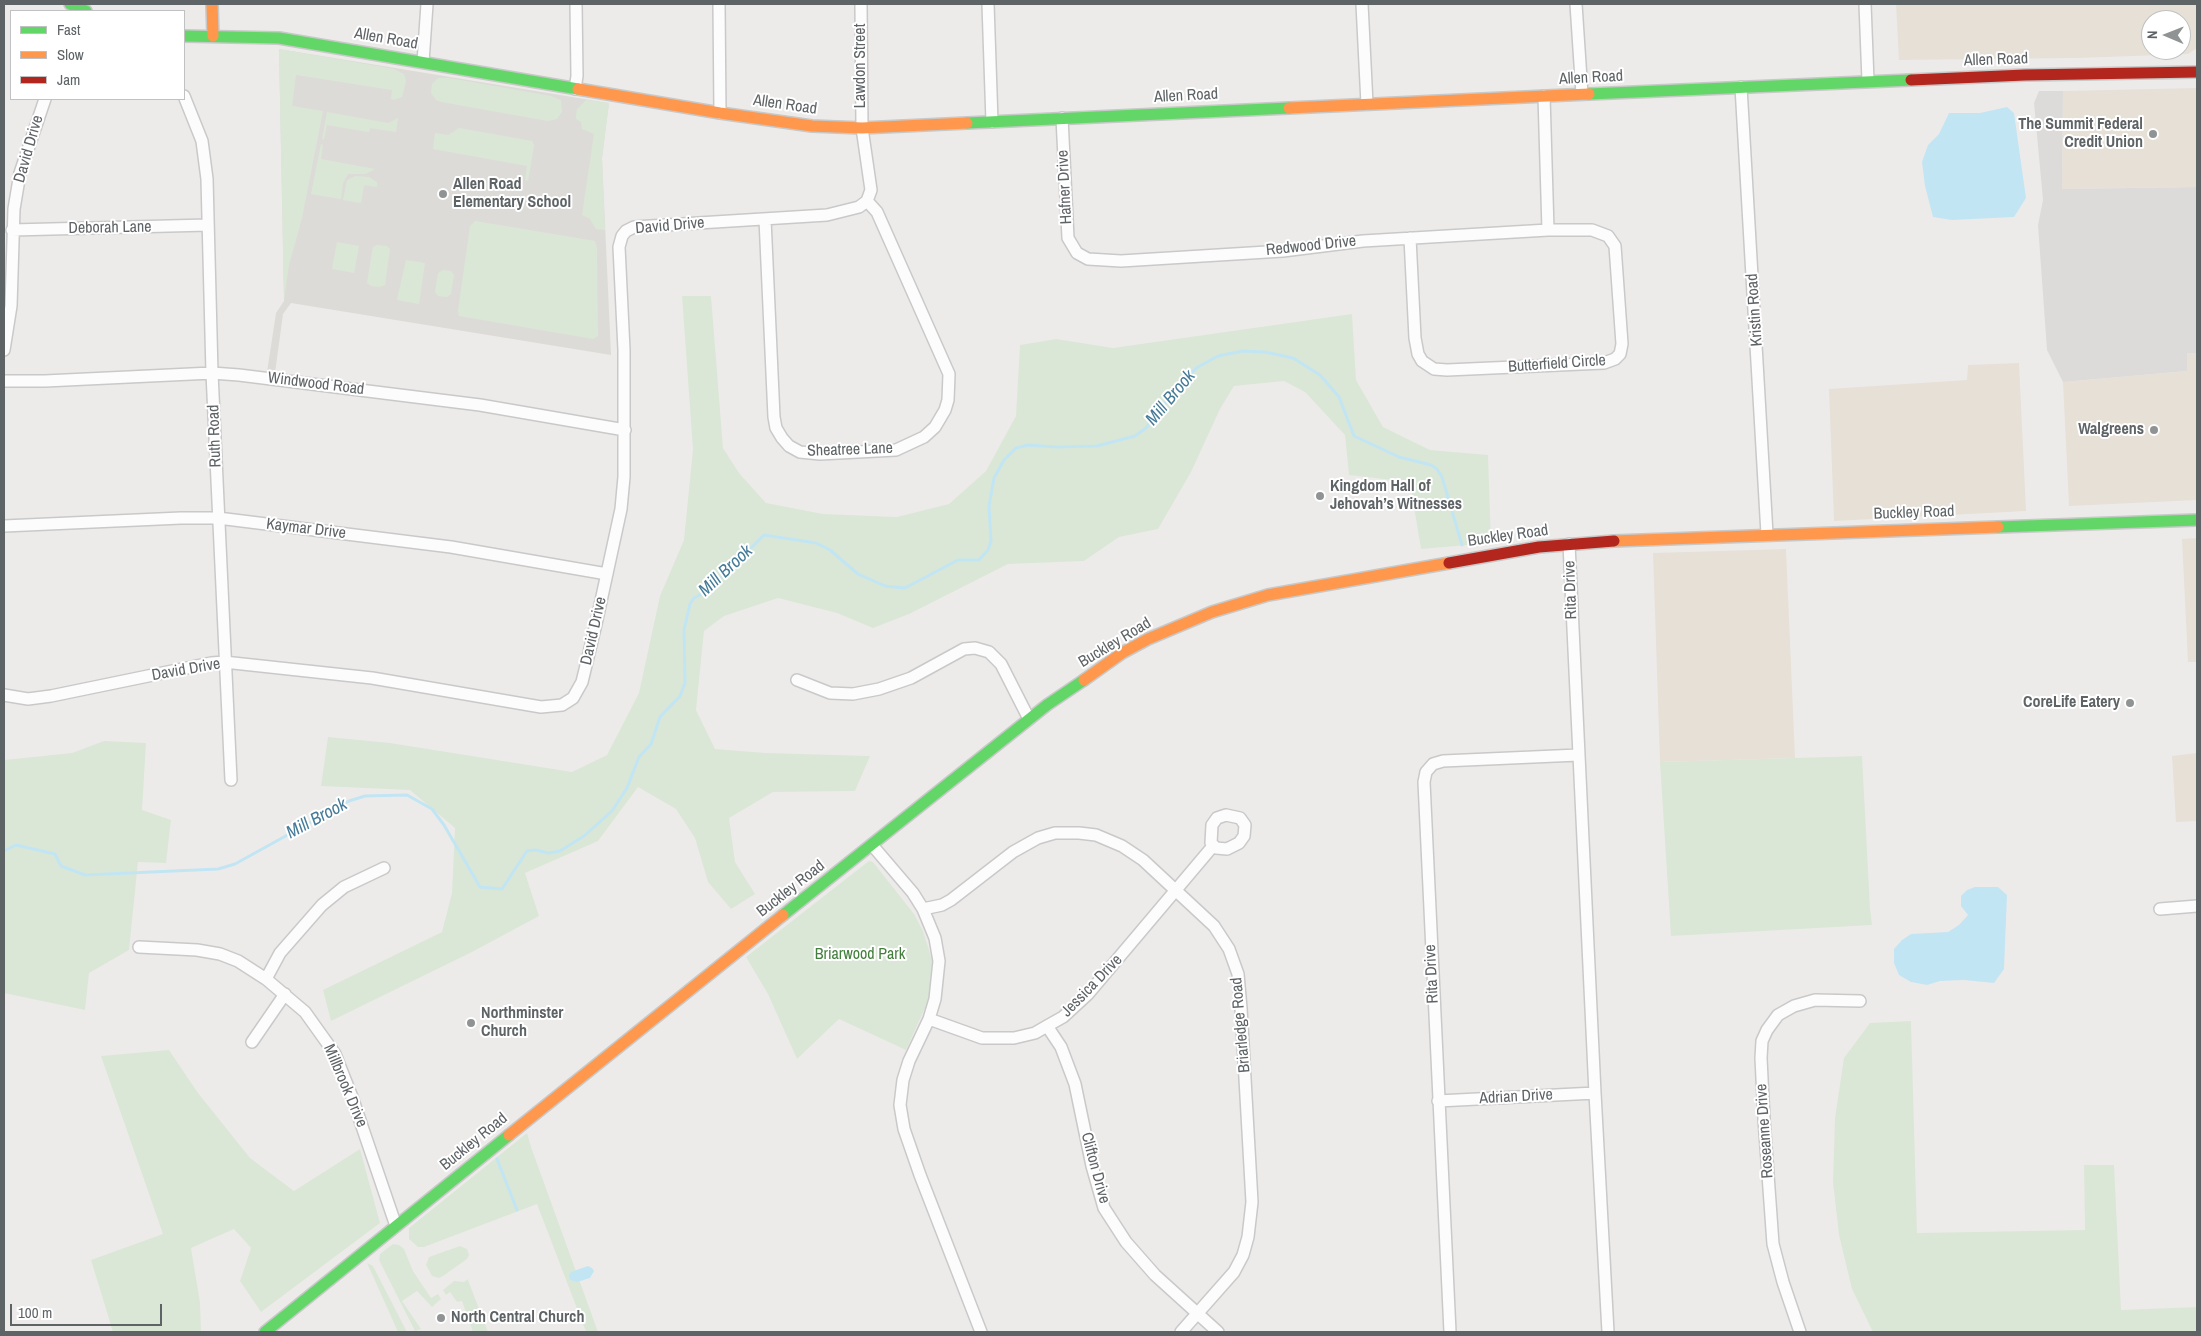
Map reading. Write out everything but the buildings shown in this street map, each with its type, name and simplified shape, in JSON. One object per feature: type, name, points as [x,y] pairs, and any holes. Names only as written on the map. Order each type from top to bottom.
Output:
[{"type":"street","points":[[70,4],[84,10]]},
{"type":"street","points":[[212,4],[213,36]]},
{"type":"street","points":[[424,62],[427,4]]},
{"type":"street","points":[[575,89],[577,76],[576,4]]},
{"type":"street","points":[[718,4],[720,113]]},
{"type":"street","name":"Lawdon Street","points":[[861,4],[862,128]]},
{"type":"street","points":[[988,4],[992,122]]},
{"type":"street","points":[[1362,4],[1367,104]]},
{"type":"street","points":[[1576,4],[1582,94]]},
{"type":"street","points":[[1865,4],[1868,81]]},
{"type":"street","name":"Allen Road","points":[[185,36],[279,38],[720,113],[812,126],[862,128],[1741,86],[2025,75],[2197,72]]},
{"type":"street","name":"Kristin Road","points":[[1741,86],[1767,534]]},
{"type":"street","points":[[1544,96],[1548,230]]},
{"type":"street","name":"Ruth Road","points":[[185,98],[202,141],[207,179],[212,373],[231,780]]},
{"type":"street","name":"David Drive","points":[[4,350],[11,306],[12,230],[20,173],[45,100]]},
{"type":"street","name":"Hafner Drive","points":[[1062,118],[1068,238],[1076,253]]},
{"type":"street","points":[[862,128],[870,190],[867,201]]},
{"type":"street","name":"David Drive","points":[[4,695],[28,698],[51,696],[211,663],[224,662],[372,678],[541,707],[562,705],[573,698],[582,682],[621,508],[625,430],[624,350],[619,247],[626,231],[634,226],[827,215],[859,207],[867,201]]},
{"type":"street","name":"Sheatree Lane","points":[[765,219],[776,428],[789,446],[800,452],[820,454],[896,450],[924,437],[935,427],[946,410],[949,374],[878,212],[867,201]]},
{"type":"street","name":"Deborah Lane","points":[[12,230],[208,226]]},
{"type":"street","name":"Redwood Drive","points":[[1076,253],[1088,259],[1121,261],[1283,250],[1363,241],[1548,230]]},
{"type":"street","name":"Butterfield Circle","points":[[1410,238],[1415,338],[1418,354],[1424,363],[1434,369],[1604,363],[1615,359],[1620,354],[1622,344],[1615,246],[1608,236],[1592,230],[1548,230]]},
{"type":"street","name":"Windwood Road","points":[[4,381],[45,381],[212,373],[480,405],[625,430]]},
{"type":"street","name":"Kaymar Drive","points":[[4,526],[218,518],[451,547],[606,574]]},
{"type":"street","name":"Buckley Road","points":[[265,1332],[1029,719],[1122,653],[1148,639],[1212,612],[1277,594],[1465,559],[1570,544],[1648,538],[2197,520]]},
{"type":"street","name":"Rita Drive","points":[[1570,544],[1578,755],[1608,1332]]},
{"type":"street","points":[[798,680],[830,693],[853,694],[879,689],[911,678],[964,649],[975,648],[989,652],[1001,664],[1029,719]]},
{"type":"street","name":"Rita Drive","points":[[1450,1332],[1424,826],[1424,782],[1426,772],[1433,764],[1443,761],[1578,755]]},
{"type":"street","name":"Briarledge Road","points":[[923,909],[942,905],[951,900],[1012,852],[1038,838],[1054,833],[1096,835],[1122,846],[1156,870],[1214,926],[1229,949],[1238,974],[1252,1202],[1248,1237],[1243,1255],[1234,1272],[1181,1332]]},
{"type":"street","points":[[872,845],[900,877],[923,909],[935,938],[939,961],[936,999],[929,1019],[909,1061],[903,1080],[900,1104],[904,1130],[981,1332]]},
{"type":"street","name":"Jessica Drive","points":[[929,1019],[982,1038],[1014,1038],[1035,1033],[1063,1017],[1088,994],[1213,846]]},
{"type":"street","points":[[266,979],[280,953],[322,905],[344,887],[384,868]]},
{"type":"street","points":[[2160,909],[2197,906]]},
{"type":"street","name":"Millbrook Drive","points":[[139,947],[196,950],[220,954],[238,960],[285,994],[315,1024],[335,1054],[352,1097],[396,1226]]},
{"type":"street","points":[[252,1042],[285,994]]},
{"type":"street","name":"Roseanne Drive","points":[[1800,1332],[1783,1282],[1773,1244],[1764,1120],[1762,1041],[1767,1030],[1778,1015],[1794,1006],[1815,1000],[1860,1001]]},
{"type":"street","name":"Clifton Drive","points":[[1047,1026],[1061,1047],[1075,1084],[1092,1166],[1104,1208],[1126,1242],[1155,1275],[1218,1332]]},
{"type":"street","name":"Adrian Drive","points":[[1438,1101],[1595,1093]]},
{"type":"shaded area","points":[[1896,4],[2197,4],[2197,48],[2191,52],[2191,10],[2141,10],[2141,56],[1899,60]]},
{"type":"shaded area","name":"Allen Road Elementary School","points":[[279,49],[609,103],[602,158],[611,355],[291,303],[283,314],[275,373],[267,372],[276,313],[284,301]]},
{"type":"shaded area","points":[[2197,88],[2197,187],[2062,189],[2063,91]]},
{"type":"shaded area","points":[[2039,91],[2063,91],[2062,189],[2197,187],[2197,353],[2187,353],[2187,371],[2063,382],[2047,350],[2038,225],[2043,200],[2034,103]]},
{"type":"shaded area","points":[[2187,353],[2197,353],[2197,500],[2069,506],[2063,382],[2187,371]]},
{"type":"shaded area","points":[[2019,363],[2026,511],[1834,521],[1829,389],[1967,380],[1968,365]]},
{"type":"shaded area","points":[[2197,538],[2197,662],[2188,662],[2182,539]]},
{"type":"shaded area","points":[[1786,549],[1795,758],[1660,762],[1653,553]]},
{"type":"shaded area","points":[[2197,753],[2197,821],[2176,822],[2172,756]]},
{"type":"green space","points":[[279,49],[394,69],[404,74],[406,81],[402,97],[393,100],[391,99],[392,90],[296,75],[292,106],[323,111],[302,218],[289,265],[284,301]]},
{"type":"green space","points":[[438,78],[449,78],[551,96],[561,100],[562,112],[557,119],[548,121],[441,102],[436,100],[431,93],[432,84]]},
{"type":"green space","points":[[586,100],[609,103],[602,158],[605,230],[596,229],[590,219],[582,215],[594,134],[582,129],[581,122],[576,119],[576,116],[577,109]]},
{"type":"green space","points":[[327,112],[388,123],[398,118],[396,132],[370,128],[369,132],[327,125],[324,139],[322,139]]},
{"type":"green space","points":[[459,128],[532,141],[534,145],[528,181],[525,180],[527,166],[433,149],[435,133],[448,135]]},
{"type":"green space","points":[[321,144],[323,145],[321,159],[375,169],[365,174],[348,174],[343,183],[341,199],[311,194]]},
{"type":"green space","points":[[355,176],[369,177],[377,182],[377,187],[364,185],[361,203],[343,200],[347,180]]},
{"type":"green space","points":[[475,221],[595,241],[597,249],[598,336],[593,339],[459,316],[458,311],[470,226]]},
{"type":"green space","points":[[337,242],[359,246],[354,273],[332,269]]},
{"type":"green space","points":[[377,245],[387,246],[390,249],[385,285],[380,287],[371,286],[367,283],[373,247]]},
{"type":"green space","points":[[406,260],[425,263],[419,304],[397,300]]},
{"type":"green space","points":[[443,270],[451,271],[454,275],[451,294],[447,297],[438,296],[435,292],[438,273]]},
{"type":"green space","points":[[682,296],[711,296],[723,448],[739,473],[766,503],[823,514],[897,517],[949,504],[986,471],[1016,416],[1020,345],[1056,339],[1113,348],[1352,314],[1356,380],[1383,427],[1430,450],[1488,455],[1491,543],[1421,549],[1410,482],[1349,475],[1345,435],[1305,392],[1284,381],[1234,386],[1220,409],[1191,472],[1158,529],[1119,537],[1084,561],[1008,564],[909,614],[873,628],[837,613],[778,598],[724,616],[704,631],[696,710],[715,749],[765,753],[870,756],[855,791],[773,792],[729,818],[735,862],[755,894],[731,909],[708,882],[695,838],[676,809],[638,787],[598,841],[525,873],[539,916],[472,952],[331,1021],[323,990],[442,932],[452,893],[455,828],[410,790],[321,786],[328,737],[390,743],[572,772],[607,755],[639,693],[660,596],[684,540],[693,449]]},
{"type":"green space","points":[[104,741],[146,743],[142,810],[171,820],[166,863],[138,862],[129,950],[89,973],[85,1010],[4,993],[4,760],[72,753]]},
{"type":"green space","points":[[1862,756],[1872,925],[1671,936],[1660,762]]},
{"type":"green space","name":"Briarwood Park","points":[[869,861],[873,862],[914,914],[923,931],[932,960],[931,987],[928,1001],[906,1050],[839,1019],[797,1059],[768,994],[746,957]]},
{"type":"green space","points":[[1911,1021],[1917,1233],[2085,1230],[2084,1165],[2114,1165],[2121,1310],[2197,1307],[2197,1332],[1873,1332],[1852,1289],[1839,1235],[1833,1182],[1835,1118],[1844,1058],[1870,1023]]},
{"type":"green space","points":[[169,1050],[198,1093],[250,1158],[294,1191],[360,1149],[380,1223],[261,1312],[240,1281],[251,1248],[234,1229],[191,1248],[200,1302],[201,1332],[113,1332],[91,1260],[163,1234],[101,1056]]},
{"type":"green space","points":[[527,1133],[598,1332],[586,1332],[537,1204],[424,1247],[418,1247],[409,1239],[409,1228]]},
{"type":"green space","points":[[393,1244],[399,1245],[404,1249],[413,1271],[431,1298],[438,1294],[441,1299],[432,1307],[417,1291],[402,1301],[421,1329],[415,1331],[379,1260],[380,1254]]},
{"type":"green space","points":[[460,1246],[467,1249],[469,1255],[467,1259],[439,1278],[432,1276],[426,1265],[429,1257]]},
{"type":"green space","points":[[367,1263],[373,1266],[407,1332],[398,1332]]},
{"type":"green space","points":[[468,1279],[488,1332],[473,1332],[462,1301],[457,1302],[450,1292],[446,1295],[443,1290],[454,1281],[464,1282]]},
{"type":"water","points":[[2007,107],[2014,113],[2026,198],[2014,217],[1952,220],[1933,217],[1925,186],[1922,162],[1928,145],[1939,134],[1949,113],[1980,113]]},
{"type":"water","points":[[1975,887],[1998,887],[2007,895],[2004,969],[1994,983],[1964,980],[1940,981],[1927,985],[1911,982],[1899,975],[1894,963],[1894,949],[1911,934],[1948,932],[1959,925],[1968,915],[1961,906],[1961,896],[1967,890]]},
{"type":"water","points":[[588,1266],[594,1271],[590,1278],[577,1282],[570,1280],[571,1272]]},
{"type":"waterway","name":"Mill Brook","points":[[4,851],[16,845],[55,854],[61,866],[85,875],[218,869],[235,864],[349,801],[365,796],[407,795],[432,809],[444,825],[480,887],[502,889],[527,851],[535,850],[549,853],[560,851],[584,836],[612,811],[627,788],[639,757],[651,744],[660,717],[680,696],[685,683],[684,630],[690,604],[694,598],[709,590],[764,535],[816,543],[830,550],[858,574],[885,586],[905,588],[958,560],[979,560],[988,550],[991,541],[989,506],[994,478],[1004,460],[1016,448],[1028,445],[1056,447],[1097,446],[1135,436],[1146,428],[1183,380],[1198,367],[1218,356],[1243,351],[1265,352],[1293,358],[1320,375],[1339,397],[1354,436],[1399,457],[1431,465],[1437,469],[1442,477],[1462,545]]},
{"type":"waterway","points":[[497,1159],[517,1210]]},
{"type":"traffic: fast","points":[[70,4],[84,10]]},
{"type":"traffic: fast","points":[[185,36],[279,38],[578,89]]},
{"type":"traffic: fast","points":[[1589,94],[1911,80]]},
{"type":"traffic: fast","points":[[967,123],[1289,108]]},
{"type":"traffic: fast","points":[[1998,527],[2197,520]]},
{"type":"traffic: fast","points":[[783,915],[1047,705],[1084,680]]},
{"type":"traffic: fast","points":[[265,1332],[509,1135]]},
{"type":"traffic: slow","points":[[212,4],[213,36]]},
{"type":"traffic: slow","points":[[578,89],[720,113],[812,126],[862,128],[967,123]]},
{"type":"traffic: slow","points":[[1289,108],[1589,94]]},
{"type":"traffic: slow","points":[[1614,541],[1998,527]]},
{"type":"traffic: slow","points":[[1084,680],[1122,653],[1148,639],[1212,612],[1268,595],[1449,563]]},
{"type":"traffic: slow","points":[[509,1135],[783,915]]},
{"type":"traffic: jam","points":[[1911,80],[2025,75],[2197,72]]},
{"type":"traffic: jam","points":[[1449,563],[1539,547],[1614,541]]},
{"type":"place","name":"The Summit Federal Credit Union","points":[[2153,134]]},
{"type":"place","name":"Allen Road Elementary School","points":[[443,194]]},
{"type":"place","name":"Walgreens","points":[[2154,430]]},
{"type":"place","name":"Kingdom Hall of Jehovah’s Witnesses","points":[[1320,496]]},
{"type":"place","name":"CoreLife Eatery","points":[[2130,703]]},
{"type":"place","name":"Northminster Church","points":[[471,1023]]},
{"type":"place","name":"North Central Church","points":[[441,1318]]}]
